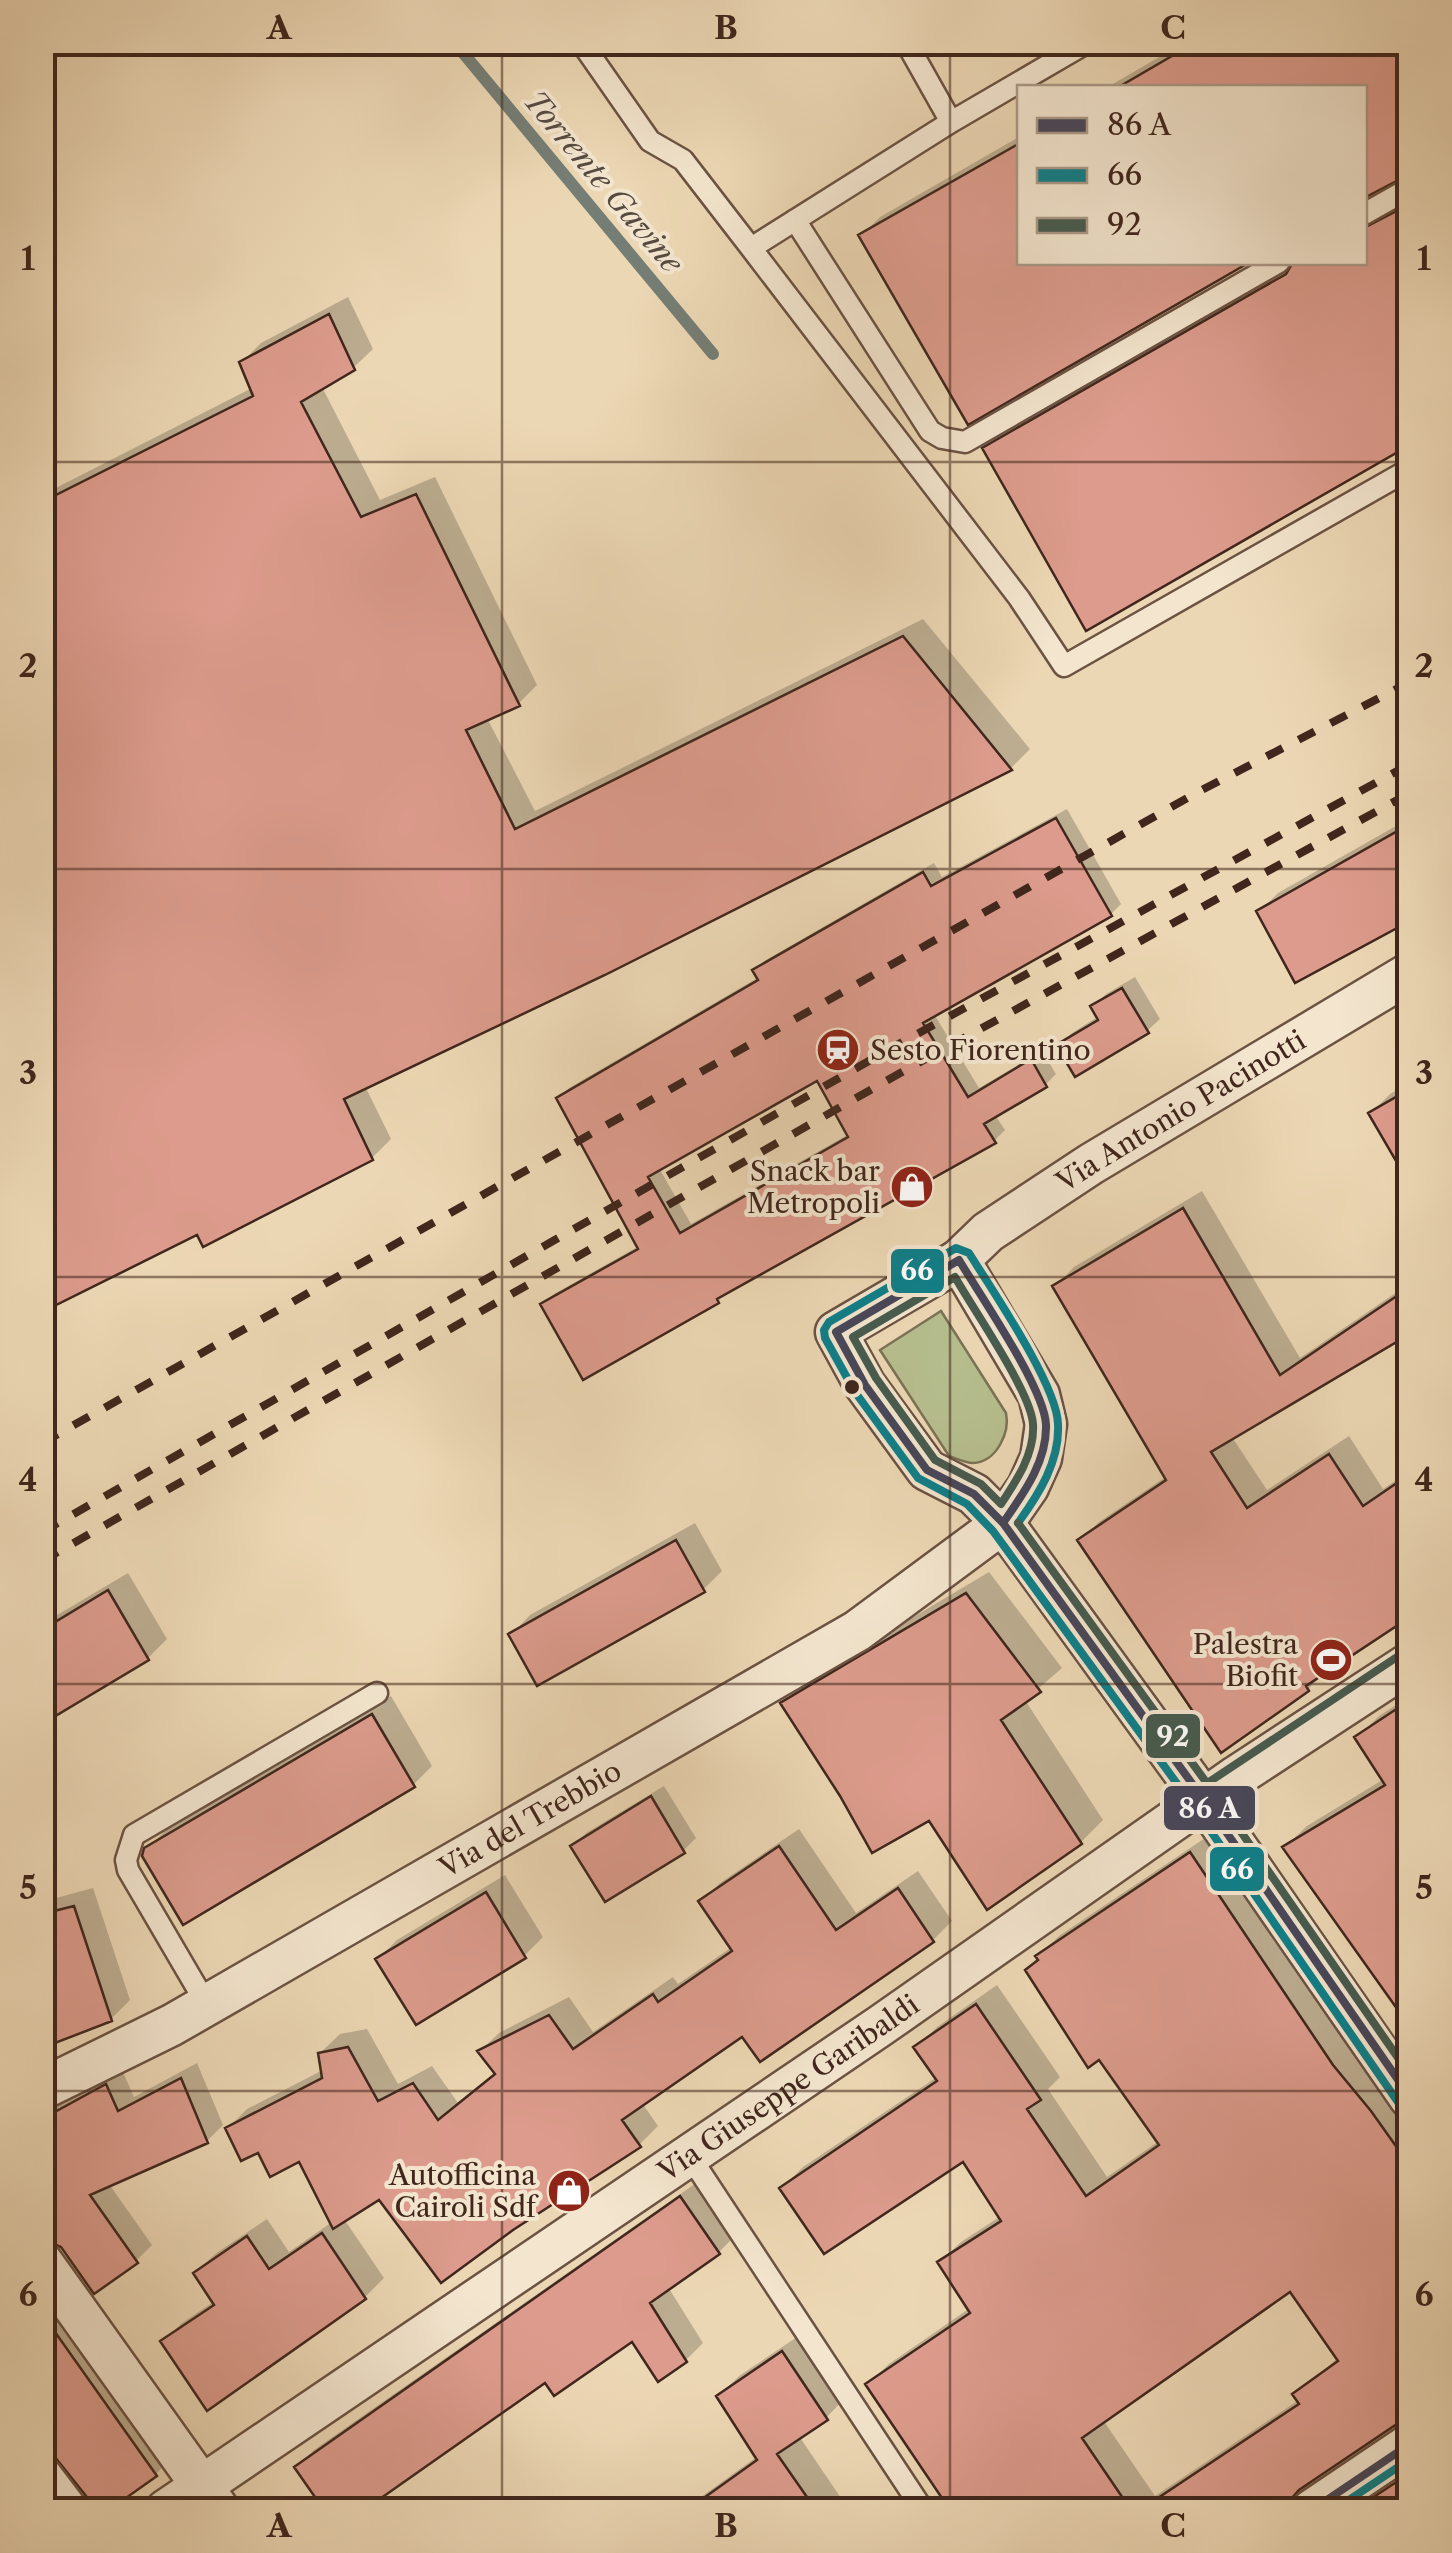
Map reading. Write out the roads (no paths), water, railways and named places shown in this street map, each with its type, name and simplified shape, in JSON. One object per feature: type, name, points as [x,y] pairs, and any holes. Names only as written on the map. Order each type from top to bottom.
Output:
[{"type":"street","name":"Via Antonio Pacinotti","points":[[1004,1524],[974,1494],[927,1470],[866,1385],[836,1332],[959,1260],[988,1232],[1091,1164],[1410,973]]},
{"type":"street","points":[[959,1260],[1039,1395],[1046,1424],[1042,1458],[1004,1524],[1204,1800],[1410,2098]]},
{"type":"street","name":"Via del Trebbio","points":[[42,2089],[207,2005],[857,1631],[1004,1524]]},
{"type":"street","name":"Via Giuseppe Garibaldi","points":[[166,2510],[210,2497],[688,2155],[1410,1663]]},
{"type":"street","points":[[42,2262],[210,2497]]},
{"type":"street","points":[[1312,2510],[1410,2444]]},
{"type":"street","points":[[42,2477],[67,2510]]},
{"type":"lane","points":[[581,42],[650,141],[683,160],[1019,598],[1064,666],[1410,469]]},
{"type":"lane","points":[[906,42],[951,122]]},
{"type":"lane","points":[[751,248],[951,122],[1088,42]]},
{"type":"lane","points":[[1367,212],[1410,188]]},
{"type":"lane","points":[[795,220],[930,431],[964,442],[1274,265]]},
{"type":"lane","points":[[207,2005],[128,1870],[126,1860],[134,1835],[377,1693]]},
{"type":"lane","points":[[688,2155],[923,2510]]},
{"type":"waterway","name":"Torrente Gavine","points":[[454,42],[713,354]]},
{"type":"railway","points":[[42,1443],[1198,792],[1410,682]]},
{"type":"railway","points":[[42,1532],[897,1045],[1410,764]]},
{"type":"railway","points":[[42,1561],[902,1072],[1410,793]]},
{"type":"place","name":"Sesto Fiorentino","points":[[838,1050]]},
{"type":"place","name":"Snack bar Metropoli","points":[[912,1187]]},
{"type":"place","name":"Palestra Biofit","points":[[1331,1660]]},
{"type":"place","name":"Autofficina Cairoli Sdf","points":[[569,2191]]}]
